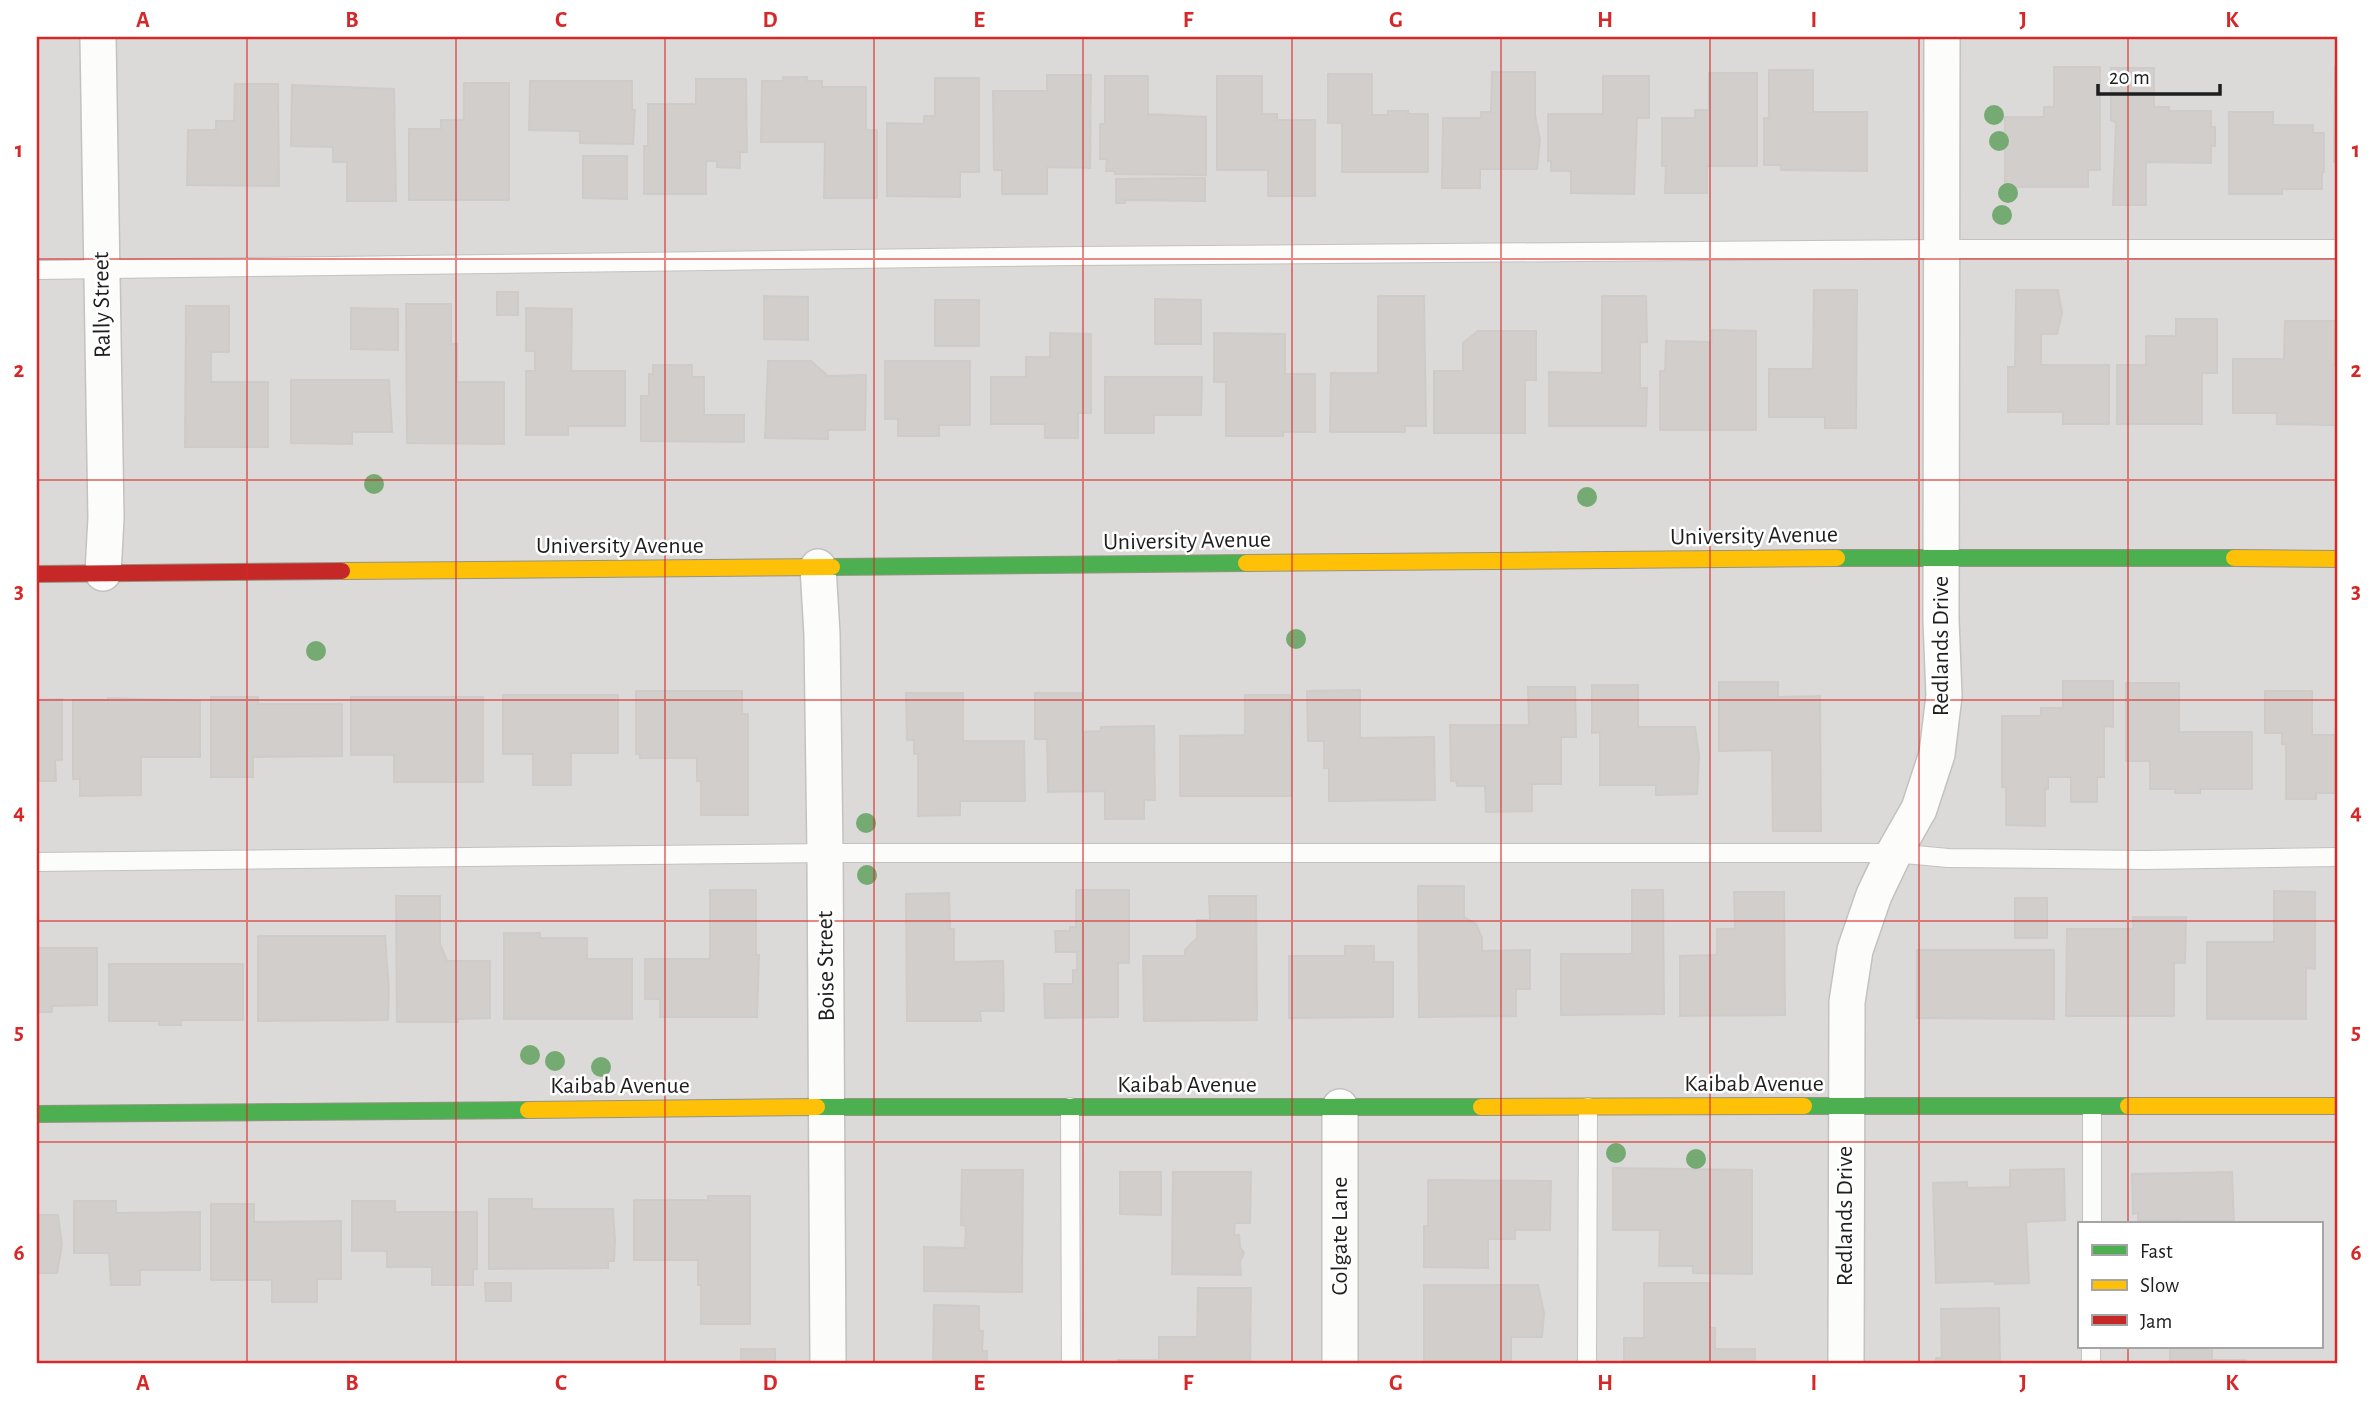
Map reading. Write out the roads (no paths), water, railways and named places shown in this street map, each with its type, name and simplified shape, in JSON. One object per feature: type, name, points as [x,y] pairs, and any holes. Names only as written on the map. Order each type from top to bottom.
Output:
[{"type":"street","name":"Rally Street","points":[[98,37],[106,518],[103,573]]},
{"type":"street","name":"Redlands Drive","points":[[1846,1364],[1847,1002],[1855,950],[1874,895],[1919,809],[1937,754],[1944,696],[1941,557],[1942,37]]},
{"type":"street","name":"University Avenue","points":[[37,573],[1941,557],[2338,559]]},
{"type":"street","name":"Boise Street","points":[[818,567],[822,634],[825,853],[828,1364]]},
{"type":"street","name":"Kaibab Avenue","points":[[37,1114],[828,1107],[2338,1106]]},
{"type":"street","name":"Colgate Lane","points":[[1340,1107],[1340,1364]]},
{"type":"lane","points":[[37,270],[1078,256],[1941,249],[2338,249]]},
{"type":"lane","points":[[37,862],[825,853],[1894,853],[1948,858],[2106,860],[2338,858]]},
{"type":"lane","points":[[1070,1107],[1072,1364]]},
{"type":"lane","points":[[1587,1364],[1588,1107]]},
{"type":"lane","points":[[2092,1107],[2092,1222]]}]
